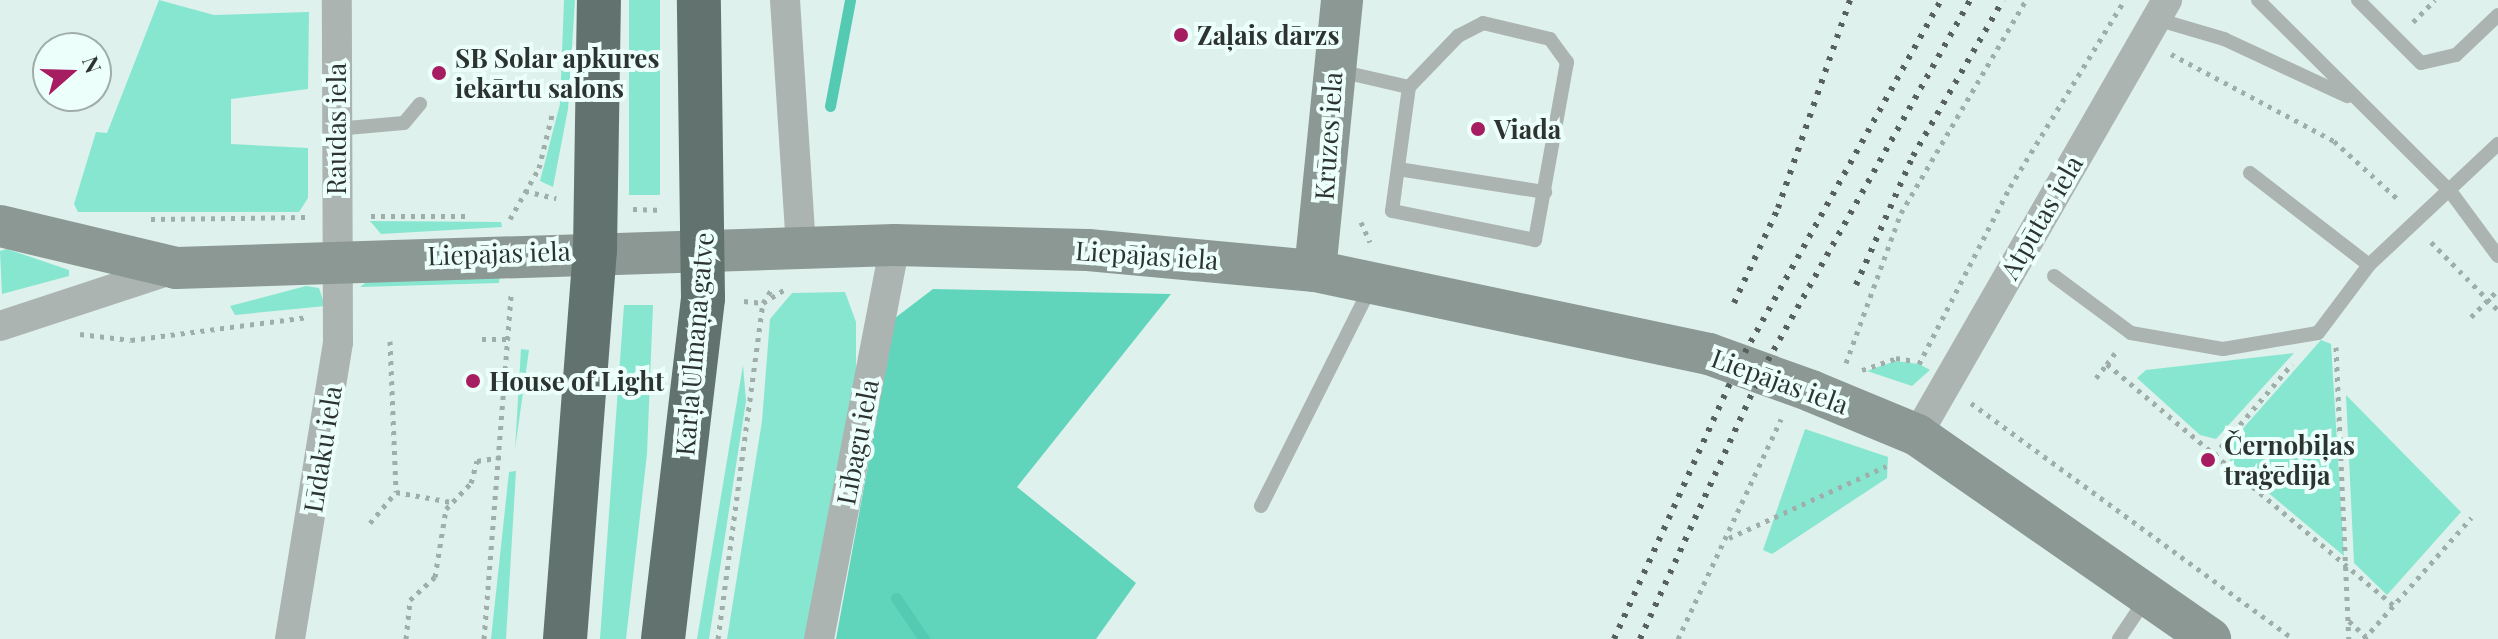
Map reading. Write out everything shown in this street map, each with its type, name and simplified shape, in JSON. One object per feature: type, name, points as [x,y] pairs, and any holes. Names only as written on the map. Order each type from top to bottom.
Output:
[{"type":"highway","points":[[565,639],[595,250],[599,0]]},
{"type":"highway","name":"Kārļa Ulmaņa gatve","points":[[663,639],[705,248],[699,0]]},
{"type":"street","name":"Raudas iela","points":[[336,258],[337,0]]},
{"type":"street","points":[[785,0],[801,246]]},
{"type":"street","name":"Krūzes iela","points":[[1315,271],[1342,0]]},
{"type":"street","name":"Atpūtas iela","points":[[1917,435],[2161,9]]},
{"type":"street","name":"Liepājas iela","points":[[0,226],[176,268],[336,258],[507,261],[595,250],[895,245],[1088,250],[1315,271],[1376,269],[1709,354],[1917,435],[2210,639]]},
{"type":"street","name":"Lībagu iela","points":[[819,639],[895,245]]},
{"type":"street","name":"Līdaku iela","points":[[290,639],[338,314],[336,258]]},
{"type":"street","points":[[0,326],[176,268]]},
{"type":"lane","points":[[2258,0],[2450,191],[2498,256]]},
{"type":"lane","points":[[2358,0],[2421,63],[2456,55],[2498,15]]},
{"type":"lane","points":[[2161,9],[2358,101]]},
{"type":"lane","points":[[1483,23],[1550,39],[1567,62],[1535,240],[1392,211],[1409,87],[1458,36],[1483,23]]},
{"type":"lane","points":[[1333,69],[1409,87]]},
{"type":"lane","points":[[336,129],[404,123],[420,104]]},
{"type":"lane","points":[[2054,276],[2131,333],[2223,349],[2318,333],[2334,318],[2369,265],[2498,144]]},
{"type":"lane","points":[[1398,169],[1545,192]]},
{"type":"lane","points":[[2250,173],[2369,265]]},
{"type":"lane","points":[[1261,506],[1376,269]]},
{"type":"lane","points":[[2119,639],[2149,594]]},
{"type":"path","points":[[1844,370],[1901,213],[2026,0]]},
{"type":"path","points":[[2163,50],[2334,141],[2416,222],[2498,310]]},
{"type":"path","points":[[507,261],[539,168],[554,101]]},
{"type":"path","points":[[1356,210],[1376,269]]},
{"type":"path","points":[[136,218],[478,216]]},
{"type":"path","points":[[484,639],[512,339],[507,261],[494,216]]},
{"type":"path","points":[[718,639],[763,303],[801,246]]},
{"type":"path","points":[[763,303],[799,288]]},
{"type":"path","points":[[2471,317],[2498,290]]},
{"type":"path","points":[[40,315],[94,340],[131,340],[338,314]]},
{"type":"path","points":[[2334,318],[2349,567],[2349,639]]},
{"type":"path","points":[[2096,378],[2131,333]]},
{"type":"path","points":[[2214,455],[2318,333]]},
{"type":"path","points":[[482,339],[512,339]]},
{"type":"path","points":[[370,523],[396,492],[390,341]]},
{"type":"path","points":[[1853,373],[1896,358],[1915,361]]},
{"type":"path","points":[[2107,364],[2393,605]]},
{"type":"path","points":[[1830,365],[1866,377]]},
{"type":"path","points":[[1939,395],[1963,397],[2293,639]]},
{"type":"path","points":[[1771,410],[1797,419]]},
{"type":"path","points":[[1678,639],[1728,538],[1783,414]]},
{"type":"path","points":[[1728,538],[1886,466],[1917,435]]},
{"type":"path","points":[[406,639],[410,600],[435,577],[452,502],[471,483],[477,461],[502,457]]},
{"type":"path","points":[[396,492],[452,502]]},
{"type":"path","points":[[2349,621],[2365,638],[2471,518]]},
{"type":"green space","points":[[159,0],[214,15],[309,12],[308,89],[231,99],[231,144],[308,148],[308,198],[299,212],[78,212],[74,204],[96,132],[107,133]]},
{"type":"green space","points":[[564,0],[575,0],[568,109],[553,187],[540,181],[560,104]]},
{"type":"green space","points":[[629,0],[660,0],[660,195],[629,195]]},
{"type":"green space","points":[[370,221],[501,222],[502,227],[381,234]]},
{"type":"green space","points":[[7,249],[69,270],[69,276],[2,294],[0,251]]},
{"type":"green space","points":[[500,275],[499,283],[360,287],[369,280]]},
{"type":"green space","points":[[306,286],[319,288],[325,306],[235,315],[230,306]]},
{"type":"green space","points":[[933,289],[1171,294],[1017,487],[1136,583],[1096,639],[836,639],[895,318]]},
{"type":"green space","points":[[845,292],[856,322],[856,377],[805,639],[727,639],[762,421],[770,319],[792,293]]},
{"type":"green space","points":[[624,305],[653,305],[647,454],[626,639],[600,639]]},
{"type":"green space","points":[[2321,340],[2331,344],[2344,556],[2230,461],[2231,442]]},
{"type":"green space","points":[[521,349],[529,350],[515,449]]},
{"type":"green space","points":[[2294,353],[2216,439],[2200,435],[2137,378],[2146,370]]},
{"type":"green space","points":[[1895,361],[1919,364],[1930,370],[1912,386],[1867,371]]},
{"type":"green space","points":[[743,365],[746,401],[709,639],[697,639]]},
{"type":"green space","points":[[2346,395],[2461,512],[2387,595],[2354,563]]},
{"type":"green space","points":[[1805,429],[1888,457],[1887,478],[1772,554],[1763,550]]},
{"type":"green space","points":[[516,471],[506,639],[491,639],[509,472]]},
{"type":"waterway","points":[[830,106],[850,0]]},
{"type":"waterway","points":[[896,598],[924,639]]},
{"type":"railway","points":[[1734,303],[1778,208],[1850,0]]},
{"type":"railway","points":[[1614,639],[1739,363],[1941,0]]},
{"type":"railway","points":[[1640,639],[1762,371],[1970,0]]},
{"type":"railway","points":[[1856,285],[1913,156],[2003,0]]},
{"type":"place","name":"Zaļais dārzs","points":[[1181,35]]},
{"type":"place","name":"SB Solar apkures iekārtu salons","points":[[439,73]]},
{"type":"place","name":"Viada","points":[[1478,129]]},
{"type":"place","name":"House of Light","points":[[473,381]]},
{"type":"place","name":"Černobiļas traģēdija","points":[[2208,460]]}]
